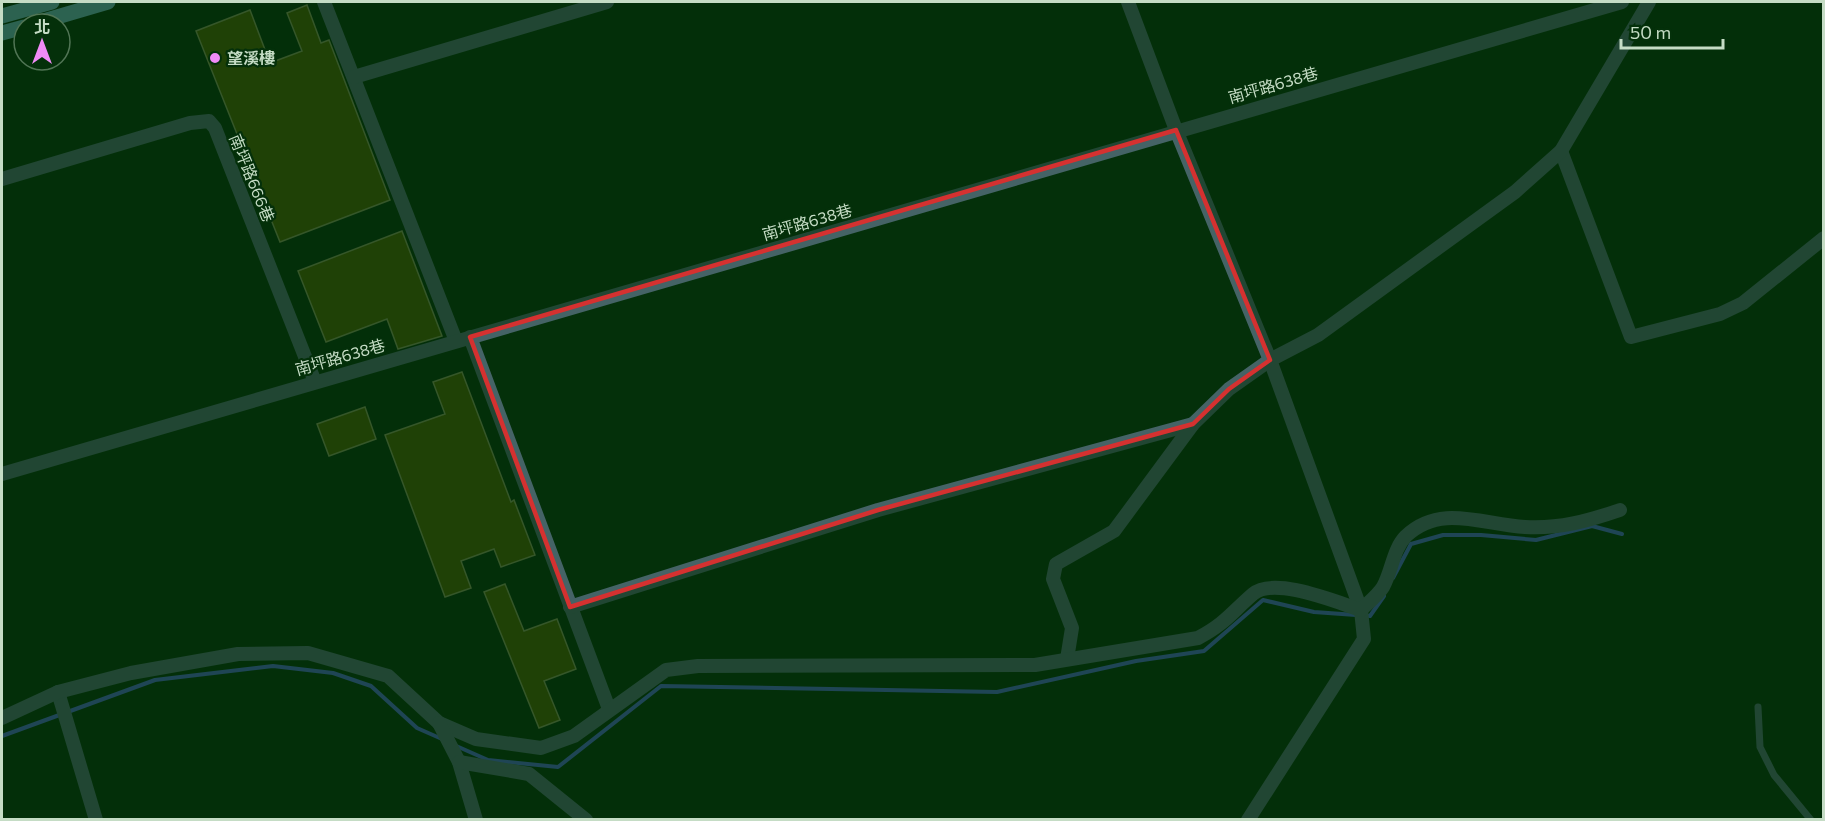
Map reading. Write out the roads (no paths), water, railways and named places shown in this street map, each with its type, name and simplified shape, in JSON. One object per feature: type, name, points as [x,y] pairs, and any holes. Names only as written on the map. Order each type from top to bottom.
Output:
[{"type":"main road","points":[[2,16],[51,2]]},
{"type":"main road","points":[[72,13],[108,2]]},
{"type":"street","points":[[324,2],[456,342]]},
{"type":"street","points":[[354,77],[606,2]]},
{"type":"street","points":[[1128,2],[1176,130],[1270,360],[1361,610],[1364,639],[1248,819]]},
{"type":"street","name":"南坪路638巷","points":[[2,474],[1176,130],[1622,2]]},
{"type":"street","points":[[1067,659],[1072,628],[1053,579],[1056,564],[1114,531],[1193,424],[1229,389],[1270,360],[1318,335],[1515,192],[1561,151],[1649,2]]},
{"type":"street","name":"南坪路666巷","points":[[2,179],[190,123],[209,121],[215,128],[315,382]]},
{"type":"street","points":[[1561,151],[1631,336],[1720,314],[1743,303],[1824,238]]},
{"type":"street","points":[[470,337],[609,709]]},
{"type":"street","points":[[570,607],[878,510],[1193,424]]},
{"type":"street","points":[[1361,610],[1383,587],[1404,538],[1421,524],[1440,518],[1461,517],[1525,527],[1574,525],[1620,510]]},
{"type":"street","points":[[2,718],[58,693],[131,673],[238,654],[308,653],[388,676],[440,723],[476,739],[541,748],[574,736],[666,670],[1035,665],[1198,638],[1222,625],[1254,592],[1273,587],[1304,592],[1361,610]]},
{"type":"street","points":[[58,693],[96,819]]},
{"type":"street","points":[[440,723],[459,762],[476,819]]},
{"type":"street","points":[[459,762],[529,774],[586,819]]},
{"type":"lane","points":[[1758,707],[1761,747],[1774,776],[1810,819]]},
{"type":"waterway","points":[[1393,578],[1411,544],[1443,535],[1481,535],[1536,540],[1592,526],[1622,534]]},
{"type":"waterway","points":[[454,745],[488,760],[558,767],[661,686],[997,692],[1136,661],[1204,651],[1263,600],[1314,612],[1370,616],[1384,596]]},
{"type":"waterway","points":[[2,736],[155,680],[273,666],[333,673],[371,686],[417,728],[442,739]]},
{"type":"place","name":"望溪樓","points":[[215,58]]}]
